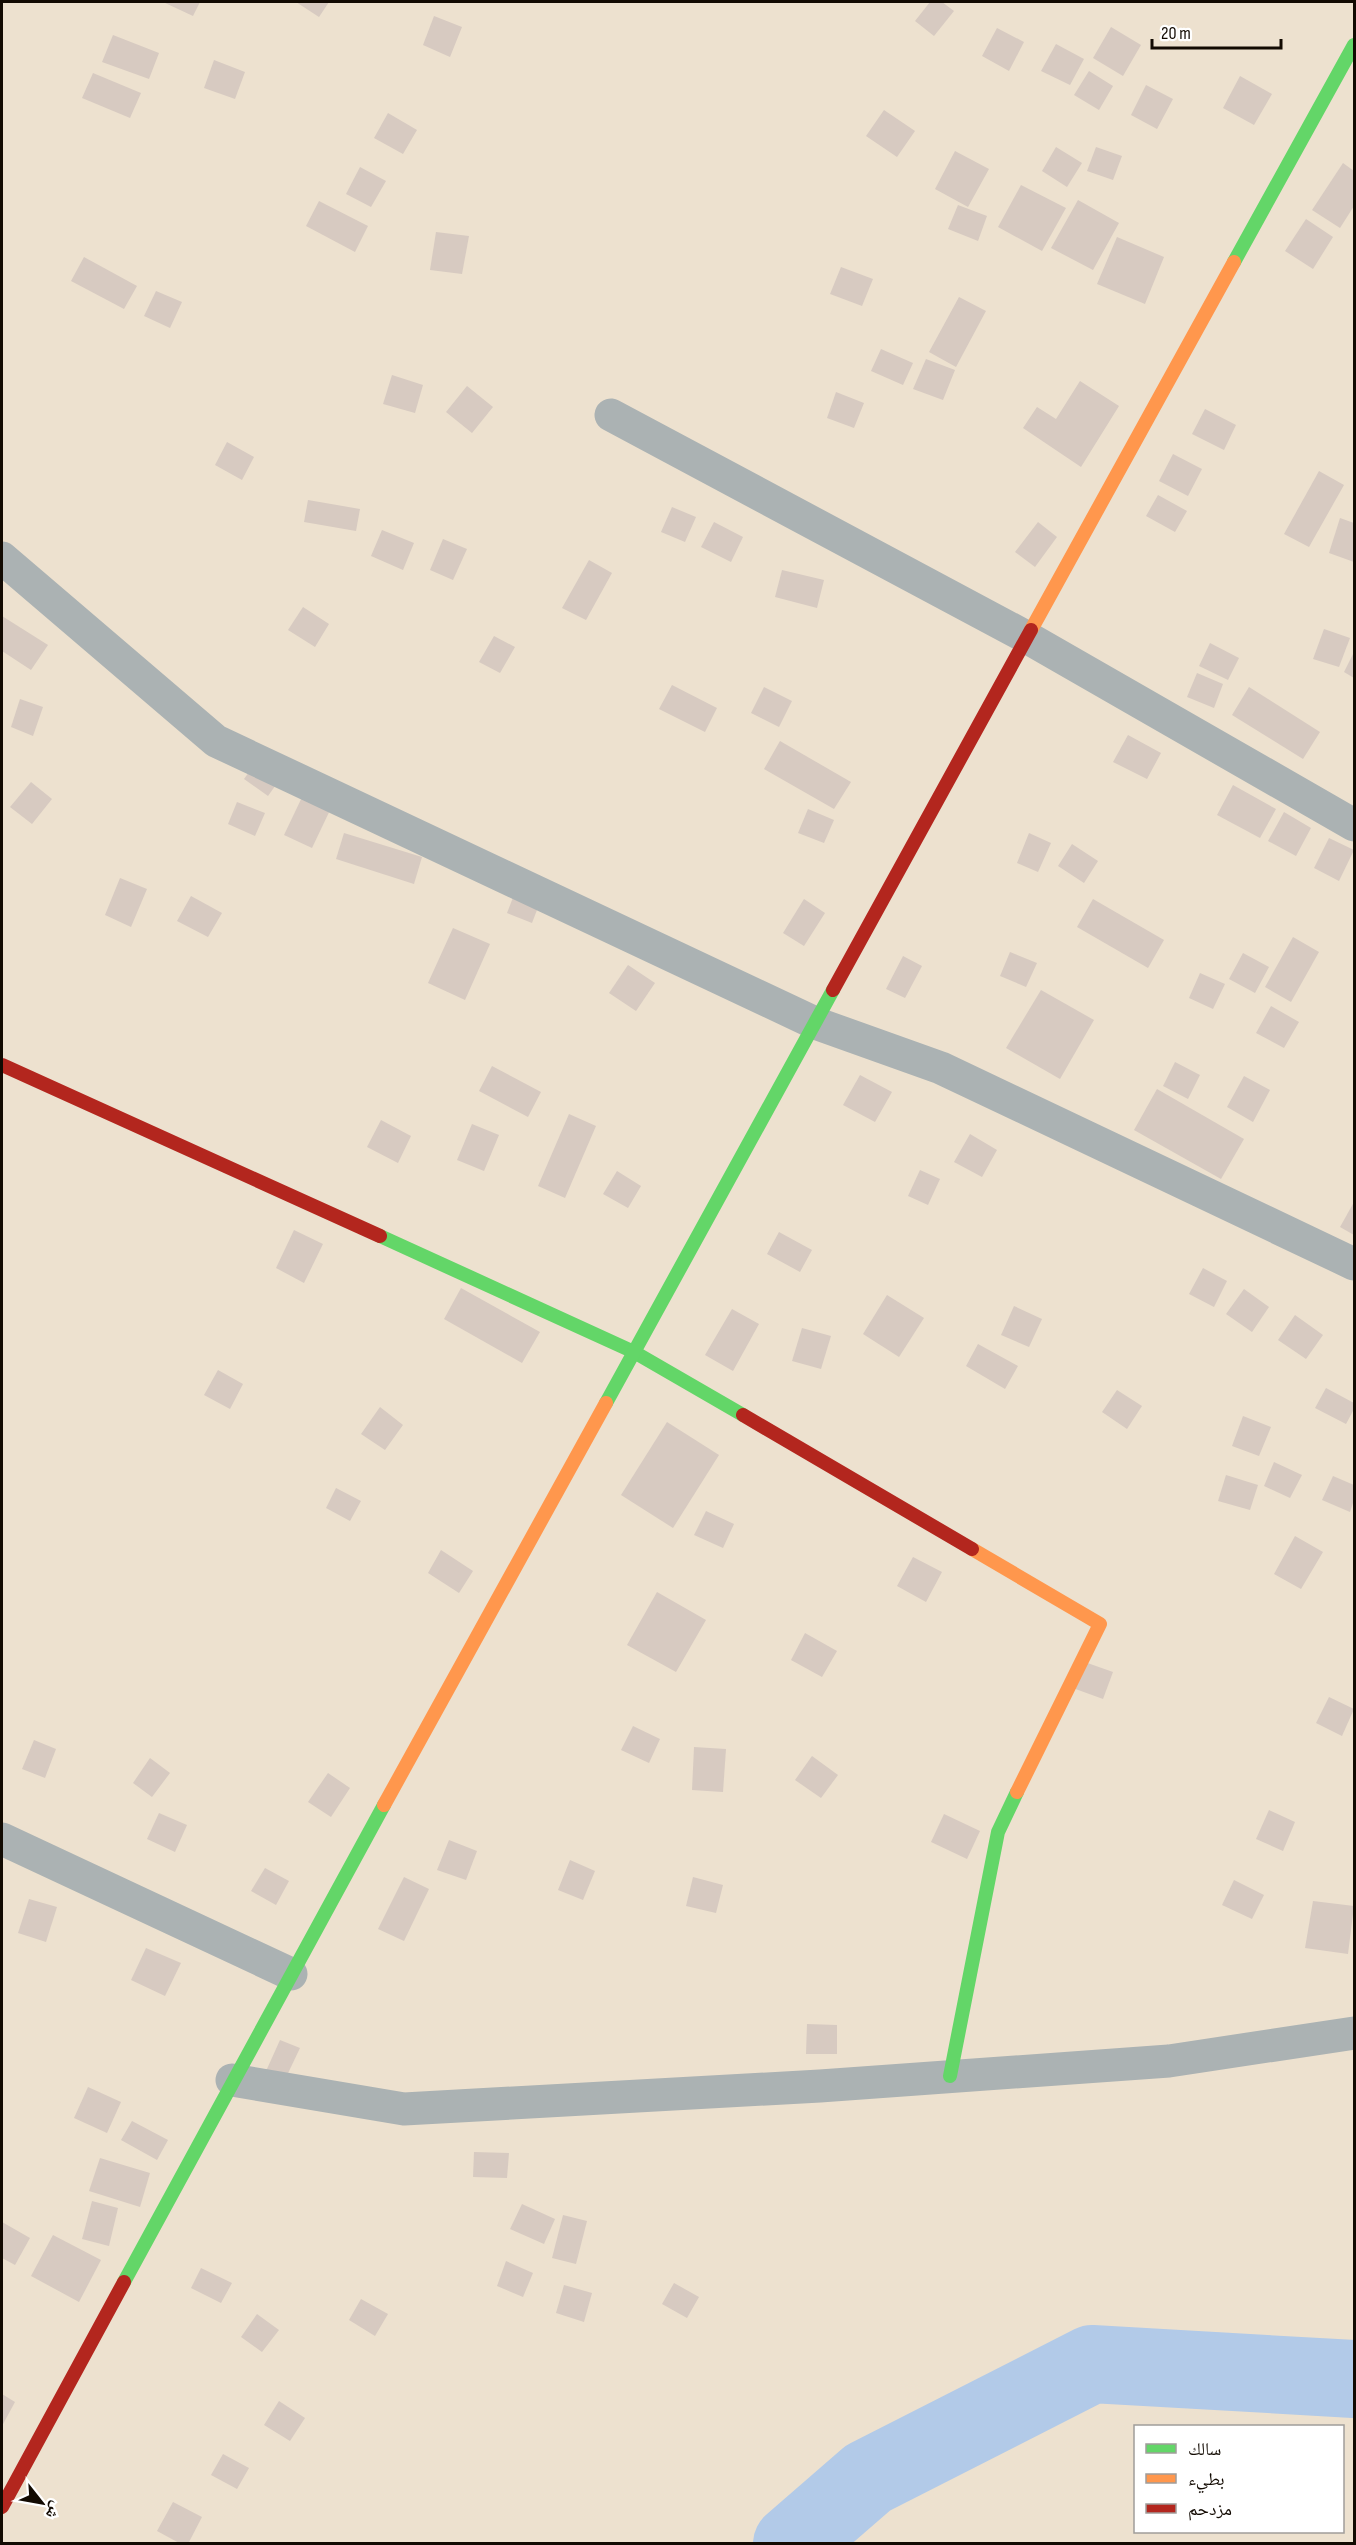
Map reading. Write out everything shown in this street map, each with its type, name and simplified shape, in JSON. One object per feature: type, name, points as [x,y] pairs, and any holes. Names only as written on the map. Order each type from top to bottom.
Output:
[{"type":"street","points":[[2,2507],[232,2080],[1354,45]]},
{"type":"street","points":[[611,414],[1028,639],[1354,825]]},
{"type":"street","points":[[2,558],[216,741],[815,1023],[941,1068],[1354,1264]]},
{"type":"street","points":[[2,1065],[634,1352],[1100,1624],[999,1832],[950,2076]]},
{"type":"street","points":[[2,1839],[291,1974]]},
{"type":"street","points":[[232,2080],[404,2109],[1168,2061],[1354,2033]]},
{"type":"building","points":[[163,2],[200,2],[193,16]]},
{"type":"building","points":[[296,2],[329,2],[319,17]]},
{"type":"building","points":[[930,2],[942,2],[954,11],[934,36],[915,21]]},
{"type":"building","points":[[434,16],[462,27],[450,57],[423,45]]},
{"type":"building","points":[[1111,27],[1141,45],[1123,76],[1093,58]]},
{"type":"building","points":[[997,28],[1024,42],[1009,71],[982,56]]},
{"type":"building","points":[[113,35],[159,53],[149,79],[102,62]]},
{"type":"building","points":[[1056,44],[1084,59],[1070,85],[1041,71]]},
{"type":"building","points":[[214,60],[245,72],[235,99],[204,88]]},
{"type":"building","points":[[1089,71],[1113,86],[1099,110],[1074,95]]},
{"type":"building","points":[[93,73],[141,93],[130,118],[82,98]]},
{"type":"building","points":[[1240,76],[1272,94],[1254,125],[1223,108]]},
{"type":"building","points":[[1146,85],[1173,99],[1157,129],[1131,115]]},
{"type":"building","points":[[884,110],[915,131],[897,157],[866,136]]},
{"type":"building","points":[[388,113],[417,130],[403,154],[374,138]]},
{"type":"building","points":[[1056,147],[1082,163],[1067,187],[1042,171]]},
{"type":"building","points":[[1096,147],[1122,156],[1113,180],[1087,171]]},
{"type":"building","points":[[955,151],[989,169],[968,207],[935,189]]},
{"type":"building","points":[[1343,163],[1354,171],[1354,206],[1340,228],[1312,210]]},
{"type":"building","points":[[360,167],[386,181],[371,207],[346,194]]},
{"type":"building","points":[[1021,185],[1066,208],[1042,251],[998,227]]},
{"type":"building","points":[[1078,200],[1119,223],[1093,270],[1051,248]]},
{"type":"building","points":[[319,201],[368,226],[355,252],[306,226]]},
{"type":"building","points":[[958,205],[987,216],[978,241],[948,229]]},
{"type":"building","points":[[1306,219],[1333,237],[1313,269],[1285,251]]},
{"type":"building","points":[[436,232],[469,236],[462,274],[430,270]]},
{"type":"building","points":[[1117,237],[1164,257],[1145,304],[1097,284]]},
{"type":"building","points":[[84,257],[137,286],[124,309],[71,281]]},
{"type":"building","points":[[841,267],[873,279],[862,306],[830,294]]},
{"type":"building","points":[[156,291],[182,302],[170,328],[144,316]]},
{"type":"building","points":[[959,297],[986,311],[956,367],[929,352]]},
{"type":"building","points":[[881,349],[913,363],[903,385],[871,371]]},
{"type":"building","points":[[926,359],[955,370],[943,400],[913,389]]},
{"type":"building","points":[[392,375],[423,385],[415,413],[383,404]]},
{"type":"building","points":[[1080,381],[1119,406],[1081,467],[1023,428],[1037,407],[1056,419]]},
{"type":"building","points":[[467,386],[493,407],[472,433],[446,412]]},
{"type":"building","points":[[836,392],[864,403],[854,428],[827,418]]},
{"type":"building","points":[[1205,409],[1236,425],[1224,450],[1192,434]]},
{"type":"building","points":[[227,442],[254,457],[242,480],[215,465]]},
{"type":"building","points":[[1173,454],[1202,469],[1188,496],[1159,481]]},
{"type":"building","points":[[1319,471],[1344,485],[1309,547],[1284,534]]},
{"type":"building","points":[[1158,495],[1187,511],[1175,532],[1146,516]]},
{"type":"building","points":[[308,500],[360,509],[356,531],[304,522]]},
{"type":"building","points":[[672,507],[696,517],[685,542],[661,532]]},
{"type":"building","points":[[1340,518],[1354,523],[1354,562],[1329,553]]},
{"type":"building","points":[[714,522],[743,537],[731,562],[701,547]]},
{"type":"building","points":[[1038,522],[1057,537],[1035,567],[1015,552]]},
{"type":"building","points":[[382,530],[414,543],[403,570],[371,556]]},
{"type":"building","points":[[443,539],[467,549],[453,580],[430,570]]},
{"type":"building","points":[[589,560],[612,573],[586,620],[562,608]]},
{"type":"building","points":[[782,570],[824,580],[817,608],[775,597]]},
{"type":"building","points":[[303,607],[329,624],[315,647],[288,630]]},
{"type":"building","points":[[2,616],[48,645],[31,670],[2,651]]},
{"type":"building","points":[[1324,629],[1350,638],[1339,667],[1313,659]]},
{"type":"building","points":[[494,636],[515,647],[500,673],[479,662]]},
{"type":"building","points":[[1210,643],[1239,658],[1228,680],[1199,666]]},
{"type":"building","points":[[1354,652],[1354,678],[1344,672]]},
{"type":"building","points":[[1197,673],[1223,684],[1214,708],[1187,697]]},
{"type":"building","points":[[672,685],[717,708],[705,732],[659,709]]},
{"type":"building","points":[[764,687],[792,701],[779,727],[751,713]]},
{"type":"building","points":[[1249,687],[1320,732],[1303,759],[1232,715]]},
{"type":"building","points":[[20,699],[43,707],[33,736],[11,727]]},
{"type":"building","points":[[1128,735],[1161,753],[1147,779],[1113,762]]},
{"type":"building","points":[[780,741],[851,782],[834,809],[764,769]]},
{"type":"building","points":[[261,755],[285,772],[268,796],[244,779]]},
{"type":"building","points":[[31,782],[52,799],[32,824],[10,807]]},
{"type":"building","points":[[1233,785],[1276,809],[1260,838],[1217,815]]},
{"type":"building","points":[[304,793],[332,806],[312,848],[284,835]]},
{"type":"building","points":[[237,802],[265,813],[255,836],[228,824]]},
{"type":"building","points":[[808,809],[834,820],[824,843],[798,833]]},
{"type":"building","points":[[1284,812],[1311,828],[1296,856],[1268,841]]},
{"type":"building","points":[[344,833],[422,857],[414,884],[336,859]]},
{"type":"building","points":[[1029,833],[1051,843],[1038,872],[1017,863]]},
{"type":"building","points":[[1329,838],[1354,850],[1339,881],[1314,868]]},
{"type":"building","points":[[1072,844],[1098,861],[1084,883],[1058,866]]},
{"type":"building","points":[[120,878],[147,889],[131,927],[105,915]]},
{"type":"building","points":[[517,887],[542,897],[532,923],[507,913]]},
{"type":"building","points":[[191,896],[222,913],[208,937],[177,921]]},
{"type":"building","points":[[804,899],[825,913],[804,946],[783,933]]},
{"type":"building","points":[[1093,899],[1164,940],[1148,968],[1077,927]]},
{"type":"building","points":[[453,928],[490,944],[465,1000],[428,983]]},
{"type":"building","points":[[1293,937],[1319,952],[1291,1002],[1265,987]]},
{"type":"building","points":[[1010,952],[1037,963],[1026,987],[1000,976]]},
{"type":"building","points":[[1243,953],[1269,967],[1255,993],[1229,979]]},
{"type":"building","points":[[903,956],[922,966],[905,998],[886,989]]},
{"type":"building","points":[[628,965],[655,983],[636,1011],[609,993]]},
{"type":"building","points":[[1200,973],[1225,984],[1213,1009],[1189,998]]},
{"type":"building","points":[[1041,990],[1094,1020],[1060,1079],[1006,1048]]},
{"type":"building","points":[[1271,1006],[1299,1022],[1284,1048],[1256,1033]]},
{"type":"building","points":[[1175,1062],[1200,1075],[1188,1099],[1163,1086]]},
{"type":"building","points":[[492,1066],[541,1092],[528,1117],[479,1091]]},
{"type":"building","points":[[860,1075],[892,1092],[875,1122],[843,1105]]},
{"type":"building","points":[[1244,1076],[1270,1090],[1253,1122],[1227,1107]]},
{"type":"building","points":[[1157,1089],[1244,1139],[1221,1179],[1134,1130]]},
{"type":"building","points":[[569,1114],[596,1126],[565,1198],[538,1186]]},
{"type":"building","points":[[381,1120],[411,1136],[398,1163],[367,1147]]},
{"type":"building","points":[[472,1124],[499,1135],[484,1171],[457,1160]]},
{"type":"building","points":[[970,1134],[997,1150],[982,1177],[954,1162]]},
{"type":"building","points":[[920,1170],[940,1179],[928,1205],[908,1196]]},
{"type":"building","points":[[617,1171],[641,1186],[628,1208],[603,1194]]},
{"type":"building","points":[[1354,1202],[1354,1235],[1340,1227]]},
{"type":"building","points":[[294,1230],[323,1244],[304,1283],[276,1268]]},
{"type":"building","points":[[779,1232],[812,1250],[800,1272],[767,1254]]},
{"type":"building","points":[[1203,1268],[1227,1281],[1214,1307],[1189,1294]]},
{"type":"building","points":[[461,1288],[540,1332],[522,1363],[444,1319]]},
{"type":"building","points":[[1244,1289],[1269,1307],[1252,1332],[1226,1314]]},
{"type":"building","points":[[887,1295],[924,1318],[899,1357],[863,1334]]},
{"type":"building","points":[[1014,1306],[1042,1319],[1029,1347],[1001,1335]]},
{"type":"building","points":[[732,1309],[759,1324],[733,1371],[705,1355]]},
{"type":"building","points":[[1295,1315],[1323,1335],[1306,1359],[1278,1340]]},
{"type":"building","points":[[802,1328],[831,1336],[821,1369],[792,1361]]},
{"type":"building","points":[[978,1344],[1018,1366],[1005,1389],[966,1366]]},
{"type":"building","points":[[218,1370],[243,1384],[230,1409],[204,1395]]},
{"type":"building","points":[[1326,1388],[1354,1403],[1354,1409],[1346,1424],[1315,1408]]},
{"type":"building","points":[[1117,1390],[1142,1406],[1127,1429],[1102,1412]]},
{"type":"building","points":[[380,1407],[403,1425],[385,1450],[361,1434]]},
{"type":"building","points":[[1243,1416],[1271,1427],[1259,1456],[1232,1446]]},
{"type":"building","points":[[667,1422],[719,1455],[673,1528],[621,1495]]},
{"type":"building","points":[[1274,1462],[1302,1475],[1290,1498],[1264,1486]]},
{"type":"building","points":[[1226,1475],[1258,1485],[1250,1510],[1218,1501]]},
{"type":"building","points":[[1333,1476],[1354,1485],[1354,1500],[1350,1512],[1322,1500]]},
{"type":"building","points":[[336,1488],[361,1501],[350,1521],[326,1508]]},
{"type":"building","points":[[706,1511],[734,1524],[723,1548],[694,1535]]},
{"type":"building","points":[[1295,1536],[1323,1552],[1301,1589],[1274,1574]]},
{"type":"building","points":[[441,1550],[473,1571],[459,1593],[428,1573]]},
{"type":"building","points":[[913,1557],[942,1572],[926,1602],[897,1586]]},
{"type":"building","points":[[657,1592],[706,1620],[676,1672],[627,1645]]},
{"type":"building","points":[[805,1633],[837,1651],[822,1677],[791,1660]]},
{"type":"building","points":[[1079,1660],[1113,1672],[1103,1699],[1070,1687]]},
{"type":"building","points":[[1329,1697],[1354,1709],[1342,1736],[1316,1723]]},
{"type":"building","points":[[633,1726],[660,1739],[649,1763],[621,1750]]},
{"type":"building","points":[[34,1740],[56,1749],[45,1778],[22,1769]]},
{"type":"building","points":[[694,1747],[726,1749],[723,1792],[692,1790]]},
{"type":"building","points":[[812,1756],[838,1775],[821,1798],[795,1780]]},
{"type":"building","points":[[150,1758],[170,1773],[152,1797],[133,1783]]},
{"type":"building","points":[[328,1773],[350,1788],[331,1817],[308,1802]]},
{"type":"building","points":[[1269,1810],[1295,1822],[1283,1851],[1256,1839]]},
{"type":"building","points":[[159,1813],[187,1825],[175,1852],[147,1839]]},
{"type":"building","points":[[944,1814],[980,1831],[967,1859],[931,1842]]},
{"type":"building","points":[[449,1840],[477,1851],[466,1880],[437,1870]]},
{"type":"building","points":[[570,1860],[595,1871],[583,1900],[558,1890]]},
{"type":"building","points":[[265,1868],[289,1881],[276,1905],[251,1891]]},
{"type":"building","points":[[404,1877],[429,1889],[404,1941],[378,1929]]},
{"type":"building","points":[[693,1877],[723,1885],[716,1913],[686,1906]]},
{"type":"building","points":[[1234,1880],[1264,1895],[1252,1919],[1222,1905]]},
{"type":"building","points":[[29,1899],[57,1907],[46,1942],[18,1933]]},
{"type":"building","points":[[1313,1901],[1354,1906],[1348,1954],[1305,1948]]},
{"type":"building","points":[[146,1948],[181,1963],[165,1996],[131,1980]]},
{"type":"building","points":[[807,2024],[837,2025],[837,2054],[806,2054]]},
{"type":"building","points":[[280,2040],[300,2048],[281,2088],[262,2080]]},
{"type":"building","points":[[88,2087],[121,2102],[107,2133],[74,2118]]},
{"type":"building","points":[[132,2121],[168,2140],[157,2160],[121,2140]]},
{"type":"building","points":[[474,2152],[509,2153],[507,2178],[473,2177]]},
{"type":"building","points":[[100,2158],[150,2173],[140,2207],[89,2191]]},
{"type":"building","points":[[92,2201],[118,2208],[109,2246],[82,2239]]},
{"type":"building","points":[[522,2204],[555,2219],[544,2244],[510,2229]]},
{"type":"building","points":[[563,2215],[587,2221],[576,2264],[552,2258]]},
{"type":"building","points":[[2,2222],[30,2238],[15,2265],[2,2258]]},
{"type":"building","points":[[53,2235],[101,2260],[79,2302],[31,2276]]},
{"type":"building","points":[[506,2261],[533,2273],[523,2297],[497,2286]]},
{"type":"building","points":[[201,2268],[232,2283],[221,2303],[191,2288]]},
{"type":"building","points":[[674,2283],[699,2297],[687,2318],[662,2304]]},
{"type":"building","points":[[564,2285],[592,2293],[584,2322],[556,2313]]},
{"type":"building","points":[[361,2299],[388,2314],[375,2336],[349,2320]]},
{"type":"building","points":[[257,2314],[279,2330],[262,2352],[241,2337]]},
{"type":"building","points":[[2,2394],[15,2402],[2,2426]]},
{"type":"building","points":[[279,2401],[305,2418],[290,2441],[264,2425]]},
{"type":"building","points":[[223,2454],[249,2468],[237,2489],[211,2475]]},
{"type":"building","points":[[173,2502],[202,2517],[188,2544],[181,2544],[157,2531]]},
{"type":"waterway","points":[[792,2544],[868,2478],[1092,2364],[1354,2379]]},
{"type":"traffic: fast","points":[[1234,262],[1354,45]]},
{"type":"traffic: fast","points":[[606,1403],[833,990]]},
{"type":"traffic: fast","points":[[380,1236],[634,1352],[743,1415]]},
{"type":"traffic: fast","points":[[950,2076],[998,1832],[1017,1792]]},
{"type":"traffic: fast","points":[[124,2282],[384,1805]]},
{"type":"traffic: slow","points":[[1031,630],[1234,262]]},
{"type":"traffic: slow","points":[[384,1805],[606,1403]]},
{"type":"traffic: slow","points":[[972,1549],[1100,1624],[1017,1792]]},
{"type":"traffic: jam","points":[[833,990],[1031,630]]},
{"type":"traffic: jam","points":[[2,1065],[380,1236]]},
{"type":"traffic: jam","points":[[743,1415],[972,1549]]},
{"type":"traffic: jam","points":[[2,2507],[124,2282]]}]
